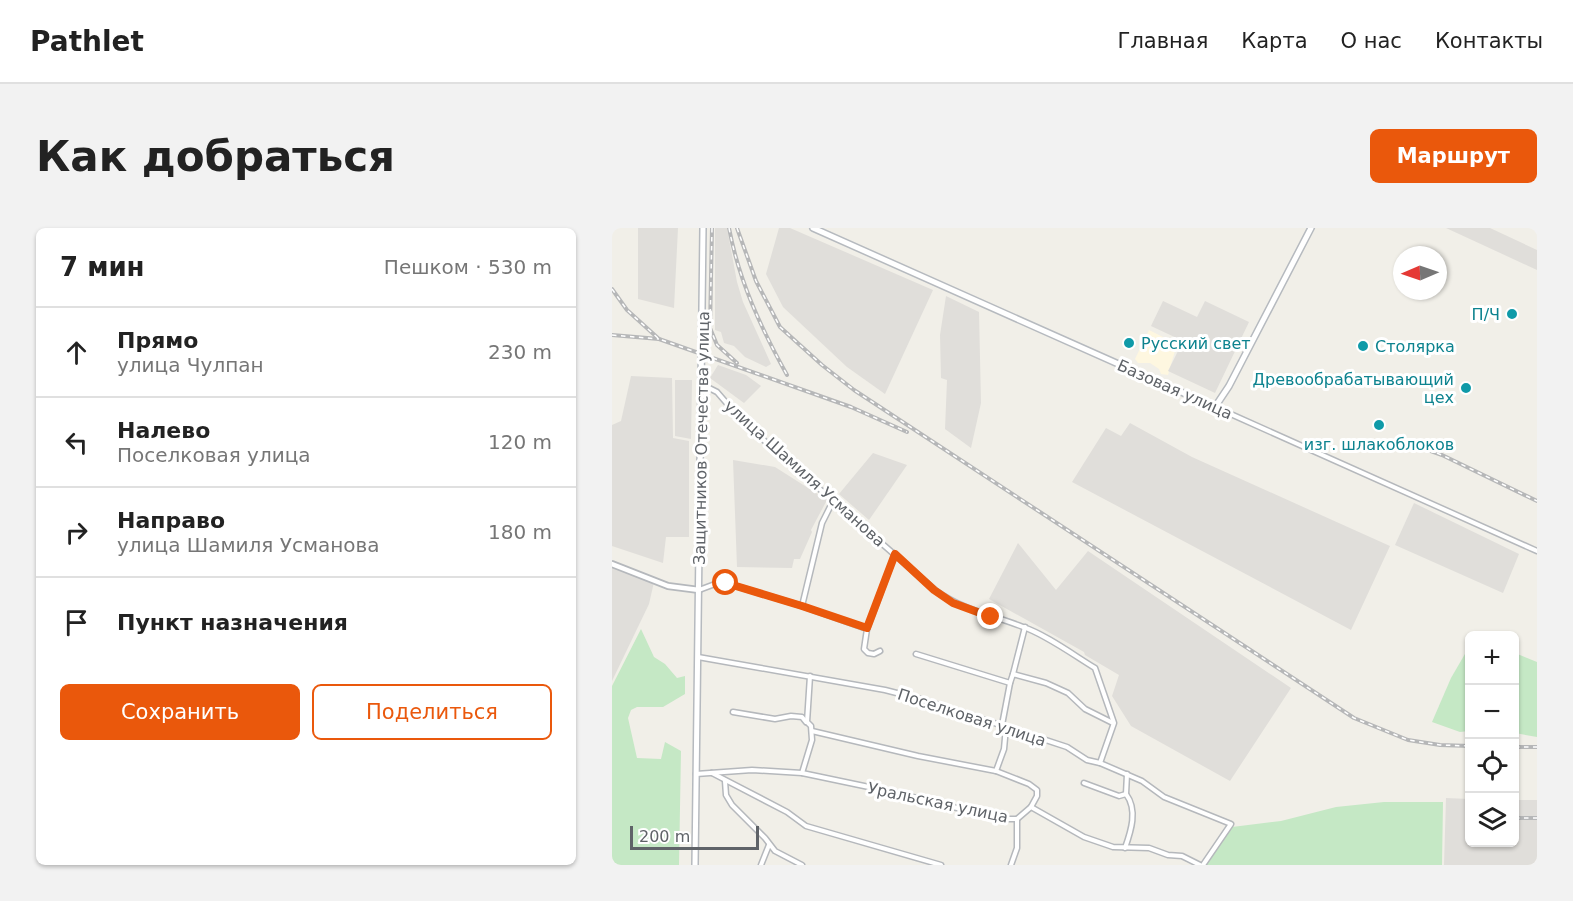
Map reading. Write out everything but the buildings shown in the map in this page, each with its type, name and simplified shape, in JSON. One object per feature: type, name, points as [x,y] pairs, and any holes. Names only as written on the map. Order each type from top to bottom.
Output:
[{"type":"main road","name":"Защитников Отечества улица","points":[[694,865],[703,228]]},
{"type":"main road","name":"Базовая улица","points":[[813,228],[1215,407]]},
{"type":"main road","points":[[1215,407],[1229,386],[1311,228]]},
{"type":"street","name":"улица Шамиля Усманова","points":[[701,384],[717,392],[743,422],[934,590],[953,603],[1025,627],[1095,669],[1114,723]]},
{"type":"street","name":"Базовая улица","points":[[1215,407],[1537,551]]},
{"type":"street","points":[[802,606],[822,523],[833,501]]},
{"type":"street","points":[[880,651],[873,654],[864,649],[867,628],[895,554]]},
{"type":"street","points":[[612,564],[668,586],[699,590],[726,583],[867,628]]},
{"type":"street","points":[[996,771],[1004,749],[1004,726],[1010,683],[1025,627]]},
{"type":"street","points":[[916,654],[1010,683]]},
{"type":"street","name":"Поселковая улица","points":[[698,657],[885,690],[1067,747],[1087,759],[1142,781],[1164,797],[1231,824],[1201,865]]},
{"type":"street","points":[[1013,674],[1046,683],[1068,693],[1085,709],[1114,723],[1100,763]]},
{"type":"street","points":[[807,722],[810,676]]},
{"type":"street","points":[[733,712],[775,719],[791,716],[802,717],[811,726],[812,731],[812,740],[802,773]]},
{"type":"street","points":[[812,731],[918,756],[996,771],[1029,784],[1037,790],[1037,796],[1030,807]]},
{"type":"street","name":"Уральская улица","points":[[696,774],[752,770],[802,773],[1002,819],[1017,819],[1030,807],[1084,837],[1113,847],[1149,848],[1168,855],[1182,856],[1201,865]]},
{"type":"street","points":[[712,773],[788,812],[806,826],[941,865]]},
{"type":"street","points":[[1125,848],[1133,817],[1132,802],[1126,795],[1127,774]]},
{"type":"street","points":[[725,781],[726,795],[732,805],[782,856],[802,865]]},
{"type":"street","points":[[1084,783],[1119,796],[1126,795]]},
{"type":"street","points":[[1011,865],[1017,848],[1017,819]]},
{"type":"street","points":[[761,865],[770,844]]},
{"type":"shaded area","points":[[638,228],[678,228],[674,308],[638,299]]},
{"type":"shaded area","points":[[715,228],[727,228],[743,302],[771,364],[766,367],[745,357],[734,346],[724,343],[721,332],[715,330]]},
{"type":"shaded area","points":[[779,228],[790,228],[933,290],[885,394],[847,367],[783,307],[766,274]]},
{"type":"shaded area","points":[[1446,228],[1490,228],[1537,250],[1537,270]]},
{"type":"shaded area","points":[[946,296],[979,312],[981,403],[971,448],[945,429],[947,380],[941,378],[940,335]]},
{"type":"shaded area","points":[[1163,301],[1197,317],[1205,301],[1249,322],[1215,393],[1168,371],[1183,341],[1151,326]]},
{"type":"shaded area","points":[[1149,330],[1177,344],[1168,375],[1161,374],[1159,369],[1150,363],[1138,363],[1135,359]]},
{"type":"shaded area","points":[[718,365],[746,375],[761,386],[744,403],[710,378]]},
{"type":"shaded area","points":[[631,376],[672,378],[673,438],[689,441],[689,537],[666,537],[663,563],[612,546],[612,425],[621,421]]},
{"type":"shaded area","points":[[675,380],[692,380],[691,439],[675,436]]},
{"type":"shaded area","points":[[1130,423],[1192,457],[1390,546],[1351,630],[1072,482],[1106,428],[1121,436]]},
{"type":"shaded area","points":[[873,453],[907,465],[869,520],[839,494]]},
{"type":"shaded area","points":[[733,460],[775,467],[827,500],[811,530],[800,559],[794,559],[792,568],[737,567]]},
{"type":"shaded area","points":[[1414,503],[1519,554],[1503,593],[1395,545]]},
{"type":"shaded area","points":[[1018,543],[1056,590],[1088,551],[1291,688],[1230,781],[1131,726],[1112,696],[1119,675],[1085,655],[1084,652],[989,599]]},
{"type":"shaded area","points":[[612,565],[654,582],[649,604],[612,681]]},
{"type":"shaded area","points":[[1446,798],[1465,799],[1465,847],[1519,847],[1519,800],[1537,800],[1537,865],[1444,865]]},
{"type":"green space","points":[[641,629],[654,657],[665,664],[677,678],[685,676],[685,694],[663,707],[637,707],[631,710],[628,718],[637,758],[661,759],[665,742],[681,751],[679,865],[612,865],[612,686]]},
{"type":"green space","points":[[1465,654],[1465,731],[1460,732],[1432,722],[1451,678]]},
{"type":"green space","points":[[1519,655],[1537,662],[1537,737],[1519,734]]},
{"type":"green space","points":[[1384,802],[1443,802],[1442,865],[1205,865],[1232,827],[1281,821],[1336,807]]},
{"type":"railway","points":[[712,228],[710,328],[717,345],[737,363]]},
{"type":"railway","points":[[729,228],[733,248],[752,304],[787,375]]},
{"type":"railway","points":[[737,228],[756,281],[780,327],[854,390],[1354,718],[1408,740],[1465,746]]},
{"type":"railway","points":[[612,289],[627,310],[659,339],[851,407],[907,432]]},
{"type":"railway","points":[[612,335],[659,339]]},
{"type":"railway","points":[[1403,441],[1442,455],[1537,501]]},
{"type":"railway","points":[[1519,747],[1537,747]]},
{"type":"railway","points":[[1519,818],[1537,818]]},
{"type":"place","name":"П/Ч","points":[[1512,314]]},
{"type":"place","name":"Русский свет","points":[[1129,343]]},
{"type":"place","name":"Столярка","points":[[1363,346]]},
{"type":"place","name":"Древообрабатывающий цех","points":[[1466,388]]},
{"type":"place","name":"изг. шлакоблоков","points":[[1379,425]]},
{"type":"route","points":[[726,583],[867,628],[895,554],[934,590],[953,603],[991,617]]}]
